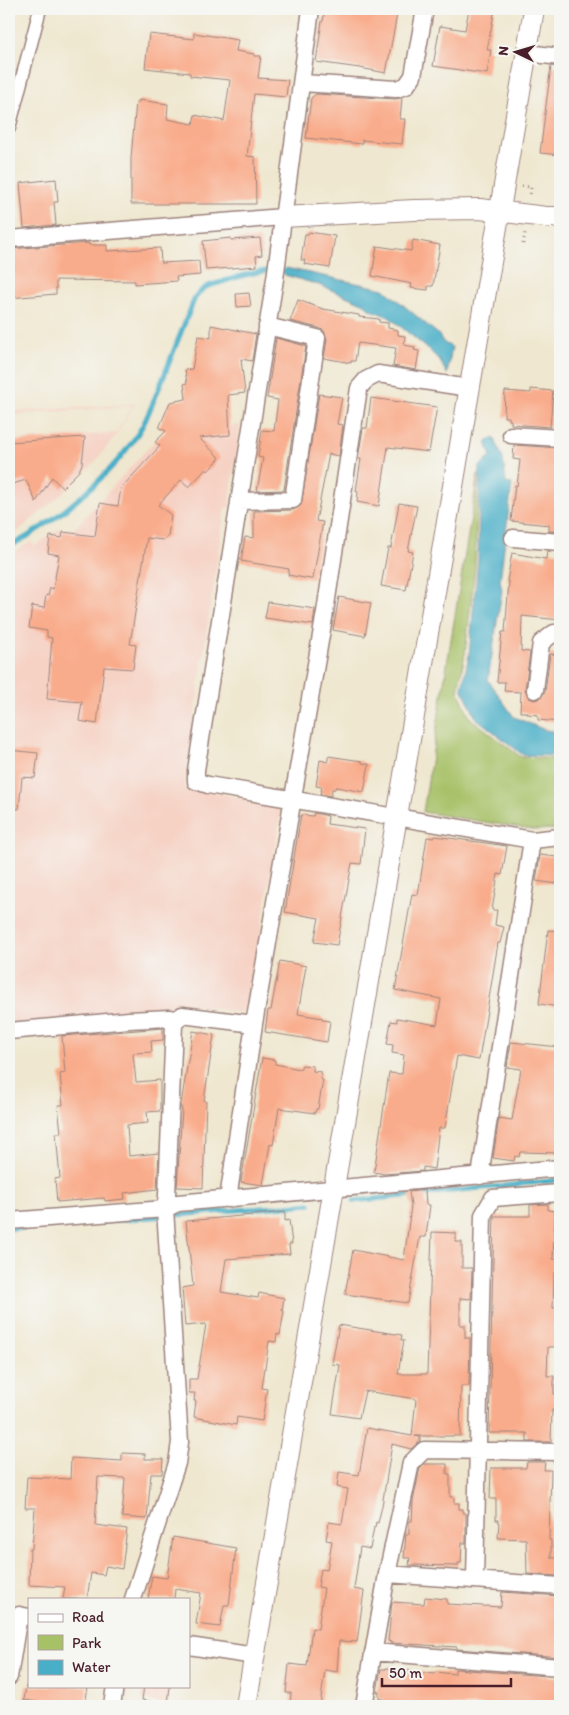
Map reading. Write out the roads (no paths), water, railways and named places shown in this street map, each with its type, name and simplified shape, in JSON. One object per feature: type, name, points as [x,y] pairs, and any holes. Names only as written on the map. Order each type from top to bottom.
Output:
[{"type":"street","points":[[9,128],[40,9]]},
{"type":"street","points":[[311,9],[267,326],[196,770],[196,781],[208,785],[294,798],[532,840],[560,837]]},
{"type":"street","points":[[302,83],[396,89],[406,86],[413,76],[424,9]]},
{"type":"street","points":[[246,1706],[534,9]]},
{"type":"street","points":[[527,53],[560,57]]},
{"type":"street","points":[[9,239],[283,217],[414,210],[480,209],[546,217],[560,216]]},
{"type":"street","points":[[239,500],[294,500],[317,338],[267,326]]},
{"type":"street","points":[[228,1199],[254,1024],[325,612],[358,388],[366,380],[378,374],[469,388]]},
{"type":"street","points":[[511,435],[560,438]]},
{"type":"street","points":[[513,538],[560,542]]},
{"type":"street","points":[[535,690],[541,643],[554,633],[560,633]]},
{"type":"street","points":[[480,1176],[532,840]]},
{"type":"street","points":[[133,1598],[177,1463],[180,1442],[165,1215],[174,1024],[182,1015],[254,1024]]},
{"type":"street","points":[[9,1031],[129,1020],[169,1018],[178,1020]]},
{"type":"street","points":[[9,1222],[165,1215],[178,1204],[560,1168]]},
{"type":"street","points":[[476,1580],[483,1216],[492,1198],[560,1193]]},
{"type":"street","points":[[364,1706],[387,1574],[411,1463],[424,1450],[560,1452]]},
{"type":"street","points":[[387,1574],[560,1586]]},
{"type":"street","points":[[9,1676],[19,1616]]},
{"type":"street","points":[[190,1646],[255,1656]]},
{"type":"street","points":[[373,1652],[560,1667]]},
{"type":"street","points":[[112,1706],[115,1688]]},
{"type":"water","points":[[286,268],[384,289],[438,334],[444,343],[452,347],[447,374],[440,361],[428,349],[389,317],[369,309],[365,304],[319,285],[285,275]]},
{"type":"water","points":[[494,437],[503,459],[506,483],[512,484],[500,580],[502,590],[488,680],[514,717],[545,730],[560,732],[560,756],[523,755],[476,718],[462,688],[469,655],[478,560],[480,466],[491,457],[486,442]]},
{"type":"waterway","points":[[9,547],[46,524],[84,495],[117,461],[131,443],[146,419],[195,298],[202,290],[208,286],[260,272],[282,271],[292,273]]},
{"type":"waterway","points":[[354,1201],[560,1180]]},
{"type":"waterway","points":[[9,1229],[310,1204]]}]
